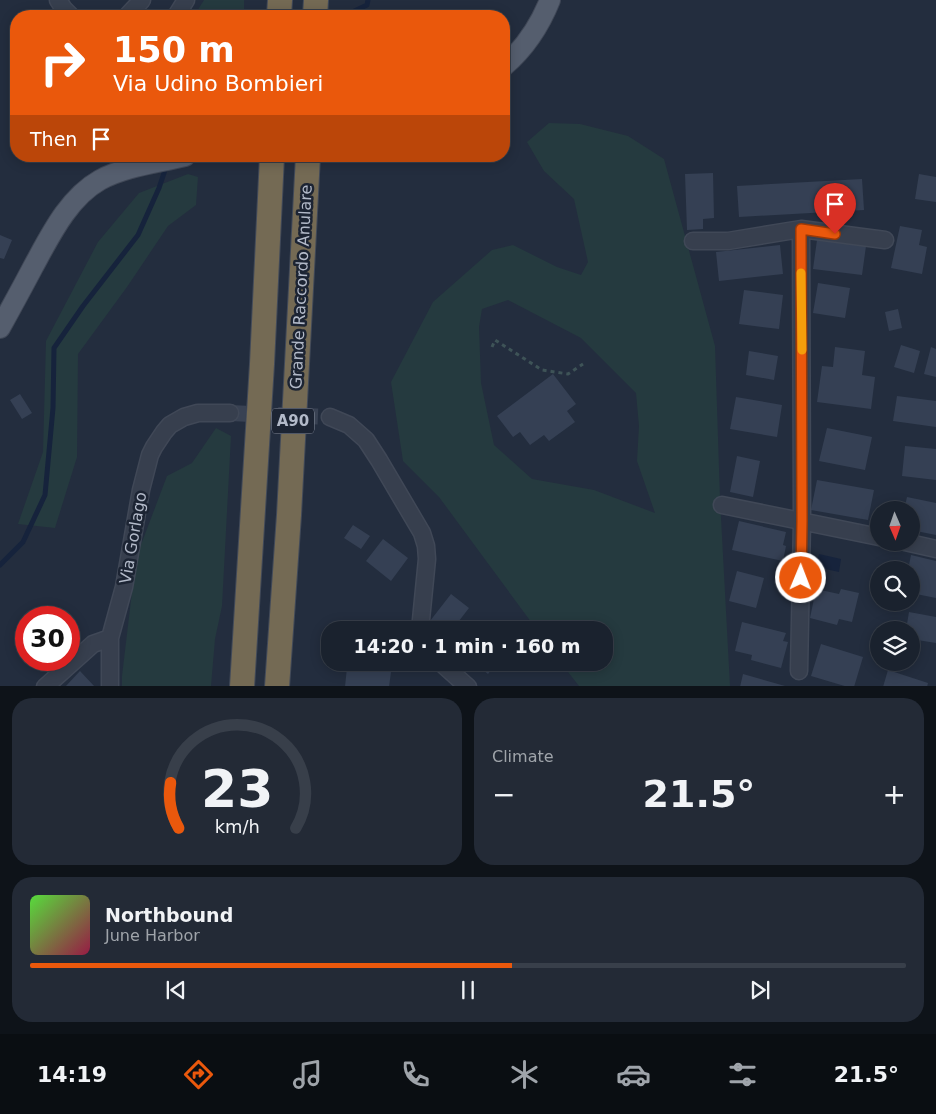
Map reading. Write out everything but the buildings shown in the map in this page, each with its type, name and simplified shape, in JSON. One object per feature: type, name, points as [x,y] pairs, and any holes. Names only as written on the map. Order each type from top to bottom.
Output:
[{"type":"highway","name":"A90","points":[[242,686],[262,364],[272,162]]},
{"type":"highway","name":"Grande Raccordo Anulare","points":[[277,686],[289,515],[308,162]]},
{"type":"main road","points":[[510,60],[530,38],[550,0]]},
{"type":"main road","points":[[0,328],[51,236],[73,204],[93,185],[134,164],[147,162]]},
{"type":"street","points":[[134,10],[142,0]]},
{"type":"street","points":[[693,241],[728,241],[801,229],[885,240]]},
{"type":"street","points":[[799,672],[802,521],[801,229]]},
{"type":"street","name":"Via Gorlago","points":[[110,686],[110,638],[124,587],[141,490],[150,455],[158,440],[170,425],[184,416],[198,413],[230,413]]},
{"type":"street","points":[[330,417],[349,425],[366,440],[422,533],[427,559],[421,621]]},
{"type":"street","points":[[722,505],[870,535]]},
{"type":"street","points":[[920,545],[936,549]]},
{"type":"street","points":[[45,686],[93,644],[110,638]]},
{"type":"street","points":[[450,671],[468,686]]},
{"type":"path","points":[[492,347],[495,340],[542,370],[568,374],[583,364]]},
{"type":"green space","points":[[204,0],[244,0],[244,10],[198,10]]},
{"type":"green space","points":[[549,123],[580,124],[628,136],[664,159],[715,346],[720,499],[730,686],[579,686],[567,671],[613,671],[613,621],[530,621],[439,497],[403,461],[391,382],[433,302],[492,250],[513,245],[557,267],[581,275],[588,262],[574,199],[544,171],[527,142]],"holes":[[[508,300],[581,338],[636,393],[639,426],[637,461],[655,513],[594,490],[532,479],[494,445],[481,383],[479,327],[482,309]]]},
{"type":"green space","points":[[188,174],[198,177],[196,205],[168,226],[127,287],[78,354],[77,457],[55,528],[18,524],[43,452],[46,341],[98,242],[139,193]]},
{"type":"green space","points":[[216,428],[231,436],[222,606],[215,639],[211,686],[122,686],[136,558],[167,476],[192,463]]},
{"type":"water","points":[[819,554],[841,559],[839,572],[816,567]]},
{"type":"waterway","points":[[357,10],[367,5],[368,0]]},
{"type":"waterway","points":[[0,565],[23,542],[45,495],[53,408],[54,348],[83,306],[138,235],[159,188],[167,164]]},
{"type":"tunnel","points":[[230,413],[330,417]]},
{"type":"slow traffic","points":[[801,273],[802,350]]},
{"type":"route","points":[[801,578],[801,229],[835,234]]}]
